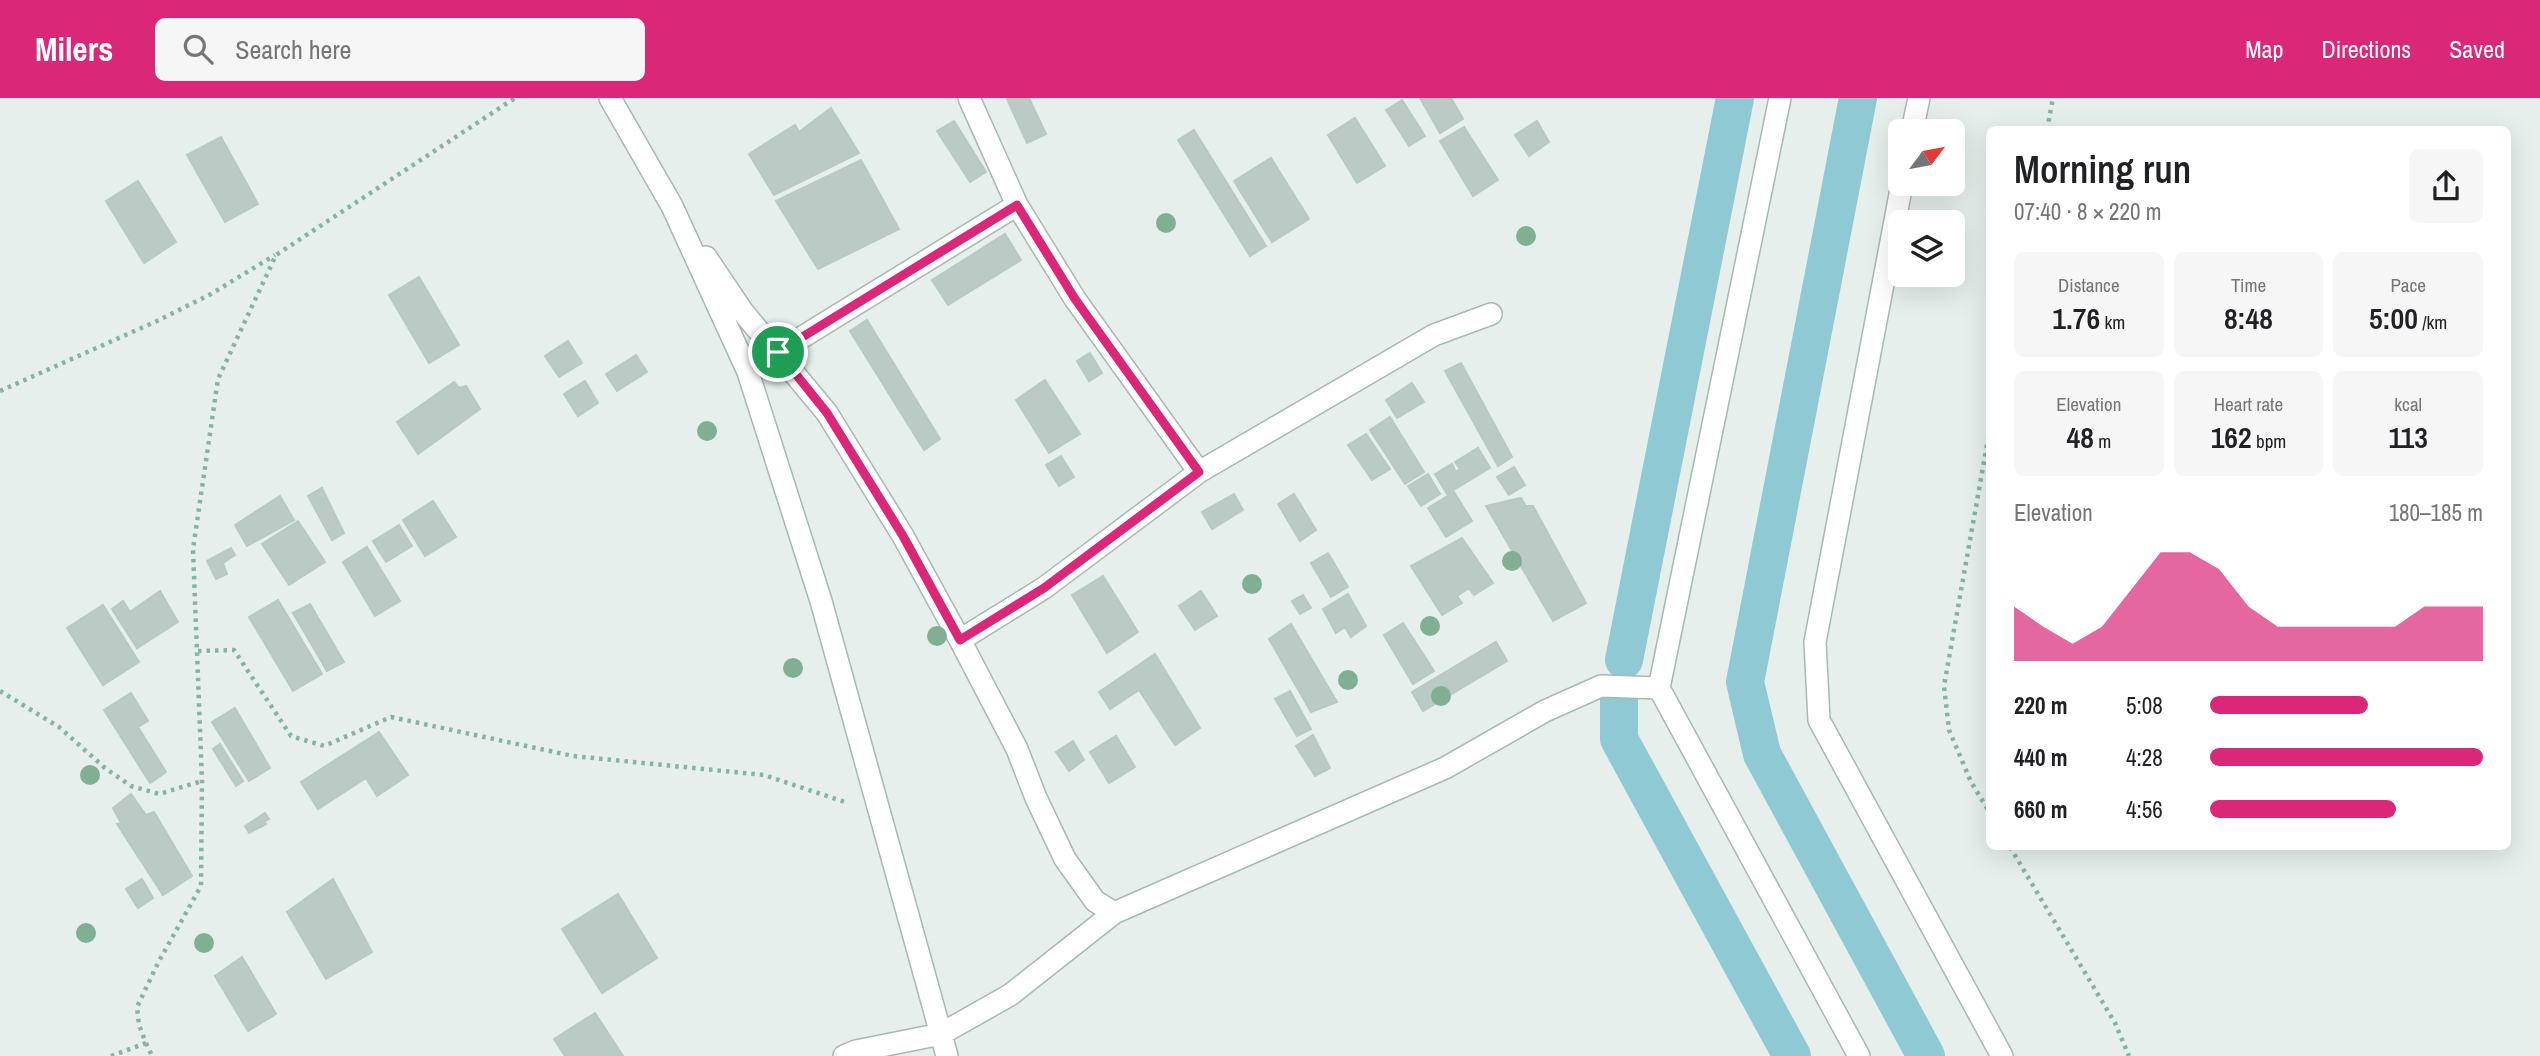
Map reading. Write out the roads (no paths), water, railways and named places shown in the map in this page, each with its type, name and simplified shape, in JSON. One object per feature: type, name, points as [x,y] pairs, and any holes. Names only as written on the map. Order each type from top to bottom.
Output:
[{"type":"street","points":[[610,98],[672,206],[743,312],[827,413],[903,536],[960,640],[1017,749],[1035,797],[1065,859],[1094,901],[1114,913]]},
{"type":"street","points":[[969,98],[1017,205],[1075,299],[1199,472]]},
{"type":"street","points":[[1780,98],[1659,688],[1859,1056]]},
{"type":"street","points":[[1915,119],[1919,98]]},
{"type":"street","points":[[1900,196],[1815,642],[1819,720],[2002,1056]]},
{"type":"street","points":[[778,352],[1017,205]]},
{"type":"street","points":[[672,206],[748,372],[821,601],[947,1056]]},
{"type":"street","points":[[960,640],[1044,588],[1199,472],[1434,335],[1491,314]]},
{"type":"street","points":[[844,1056],[856,1051],[941,1034],[1010,995],[1114,913],[1445,768],[1545,711],[1601,687],[1659,688]]},
{"type":"waterway","points":[[1624,660],[1735,98]]},
{"type":"waterway","points":[[1858,98],[1745,682],[1762,754],[1926,1056]]},
{"type":"waterway","points":[[1619,696],[1619,739],[1792,1056]]}]
